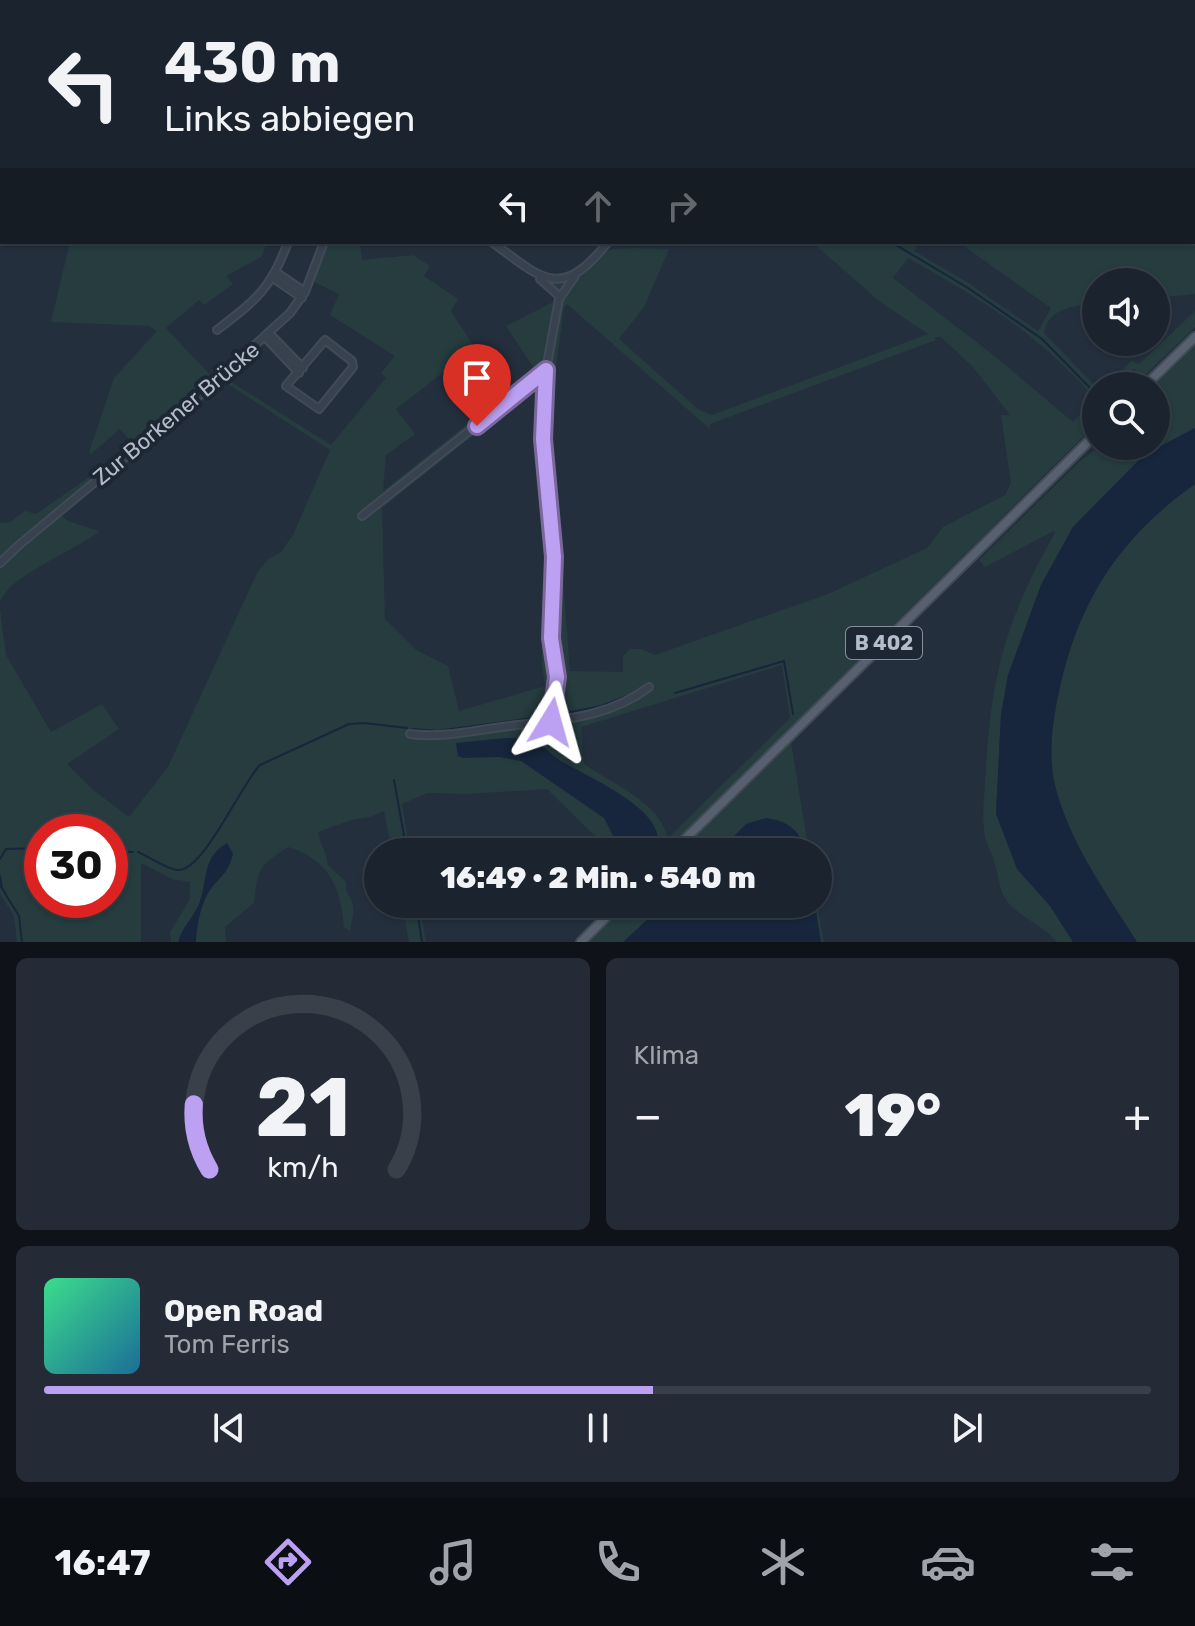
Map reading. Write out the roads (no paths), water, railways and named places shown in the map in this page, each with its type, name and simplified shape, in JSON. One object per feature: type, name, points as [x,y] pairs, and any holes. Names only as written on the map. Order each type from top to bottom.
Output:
[{"type":"main road","points":[[1159,372],[1195,337]]},
{"type":"main road","name":"B 402","points":[[686,838],[1082,448]]},
{"type":"main road","points":[[581,942],[605,918]]},
{"type":"street","points":[[217,330],[245,309],[275,276],[287,244]]},
{"type":"street","name":"Zur Borkener Brücke","points":[[0,563],[181,412],[267,335],[304,295],[323,244]]},
{"type":"street","points":[[495,244],[534,274],[559,299]]},
{"type":"street","points":[[551,722],[557,677],[551,638],[554,557],[543,439],[546,370],[559,299],[575,276],[606,244]]},
{"type":"street","points":[[534,274],[545,279],[575,276]]},
{"type":"street","points":[[275,276],[304,295]]},
{"type":"street","points":[[267,335],[301,370]]},
{"type":"street","points":[[325,340],[354,363],[319,409],[286,386],[301,370],[325,340]]},
{"type":"street","points":[[362,516],[546,370]]},
{"type":"street","points":[[410,734],[436,736],[551,722],[603,712],[649,687]]},
{"type":"water","points":[[1195,428],[1195,484],[1144,526],[1106,574],[1091,600],[1067,658],[1054,716],[1052,742],[1054,780],[1072,833],[1137,942],[1073,942],[1050,906],[1017,869],[996,814],[1001,714],[1008,675],[1041,585],[1073,527],[1139,460],[1170,460],[1170,441]]},
{"type":"water","points":[[506,738],[536,743],[635,805],[647,816],[657,838],[614,838],[604,818],[521,761],[499,757],[463,758],[458,756],[456,743]]},
{"type":"water","points":[[766,818],[781,821],[800,838],[732,838],[746,824]]},
{"type":"water","points":[[227,843],[233,854],[225,872],[205,898],[196,942],[178,942],[199,904],[209,863]]},
{"type":"water","points":[[649,918],[817,918],[821,942],[623,942]]},
{"type":"waterway","points":[[894,244],[968,288],[1042,339],[1082,380]]},
{"type":"waterway","points":[[675,693],[784,661],[793,714]]},
{"type":"waterway","points":[[562,714],[601,706],[627,696]]},
{"type":"waterway","points":[[412,729],[437,731],[542,717]]},
{"type":"waterway","points":[[138,852],[172,869],[187,867],[210,843],[260,765],[349,724],[407,728]]},
{"type":"waterway","points":[[394,780],[404,838]]},
{"type":"waterway","points":[[0,859],[6,849],[24,848]]},
{"type":"waterway","points":[[128,852],[133,852]]},
{"type":"waterway","points":[[0,876],[2,888]]},
{"type":"waterway","points":[[0,885],[19,916],[22,942]]},
{"type":"waterway","points":[[418,918],[422,942]]}]
